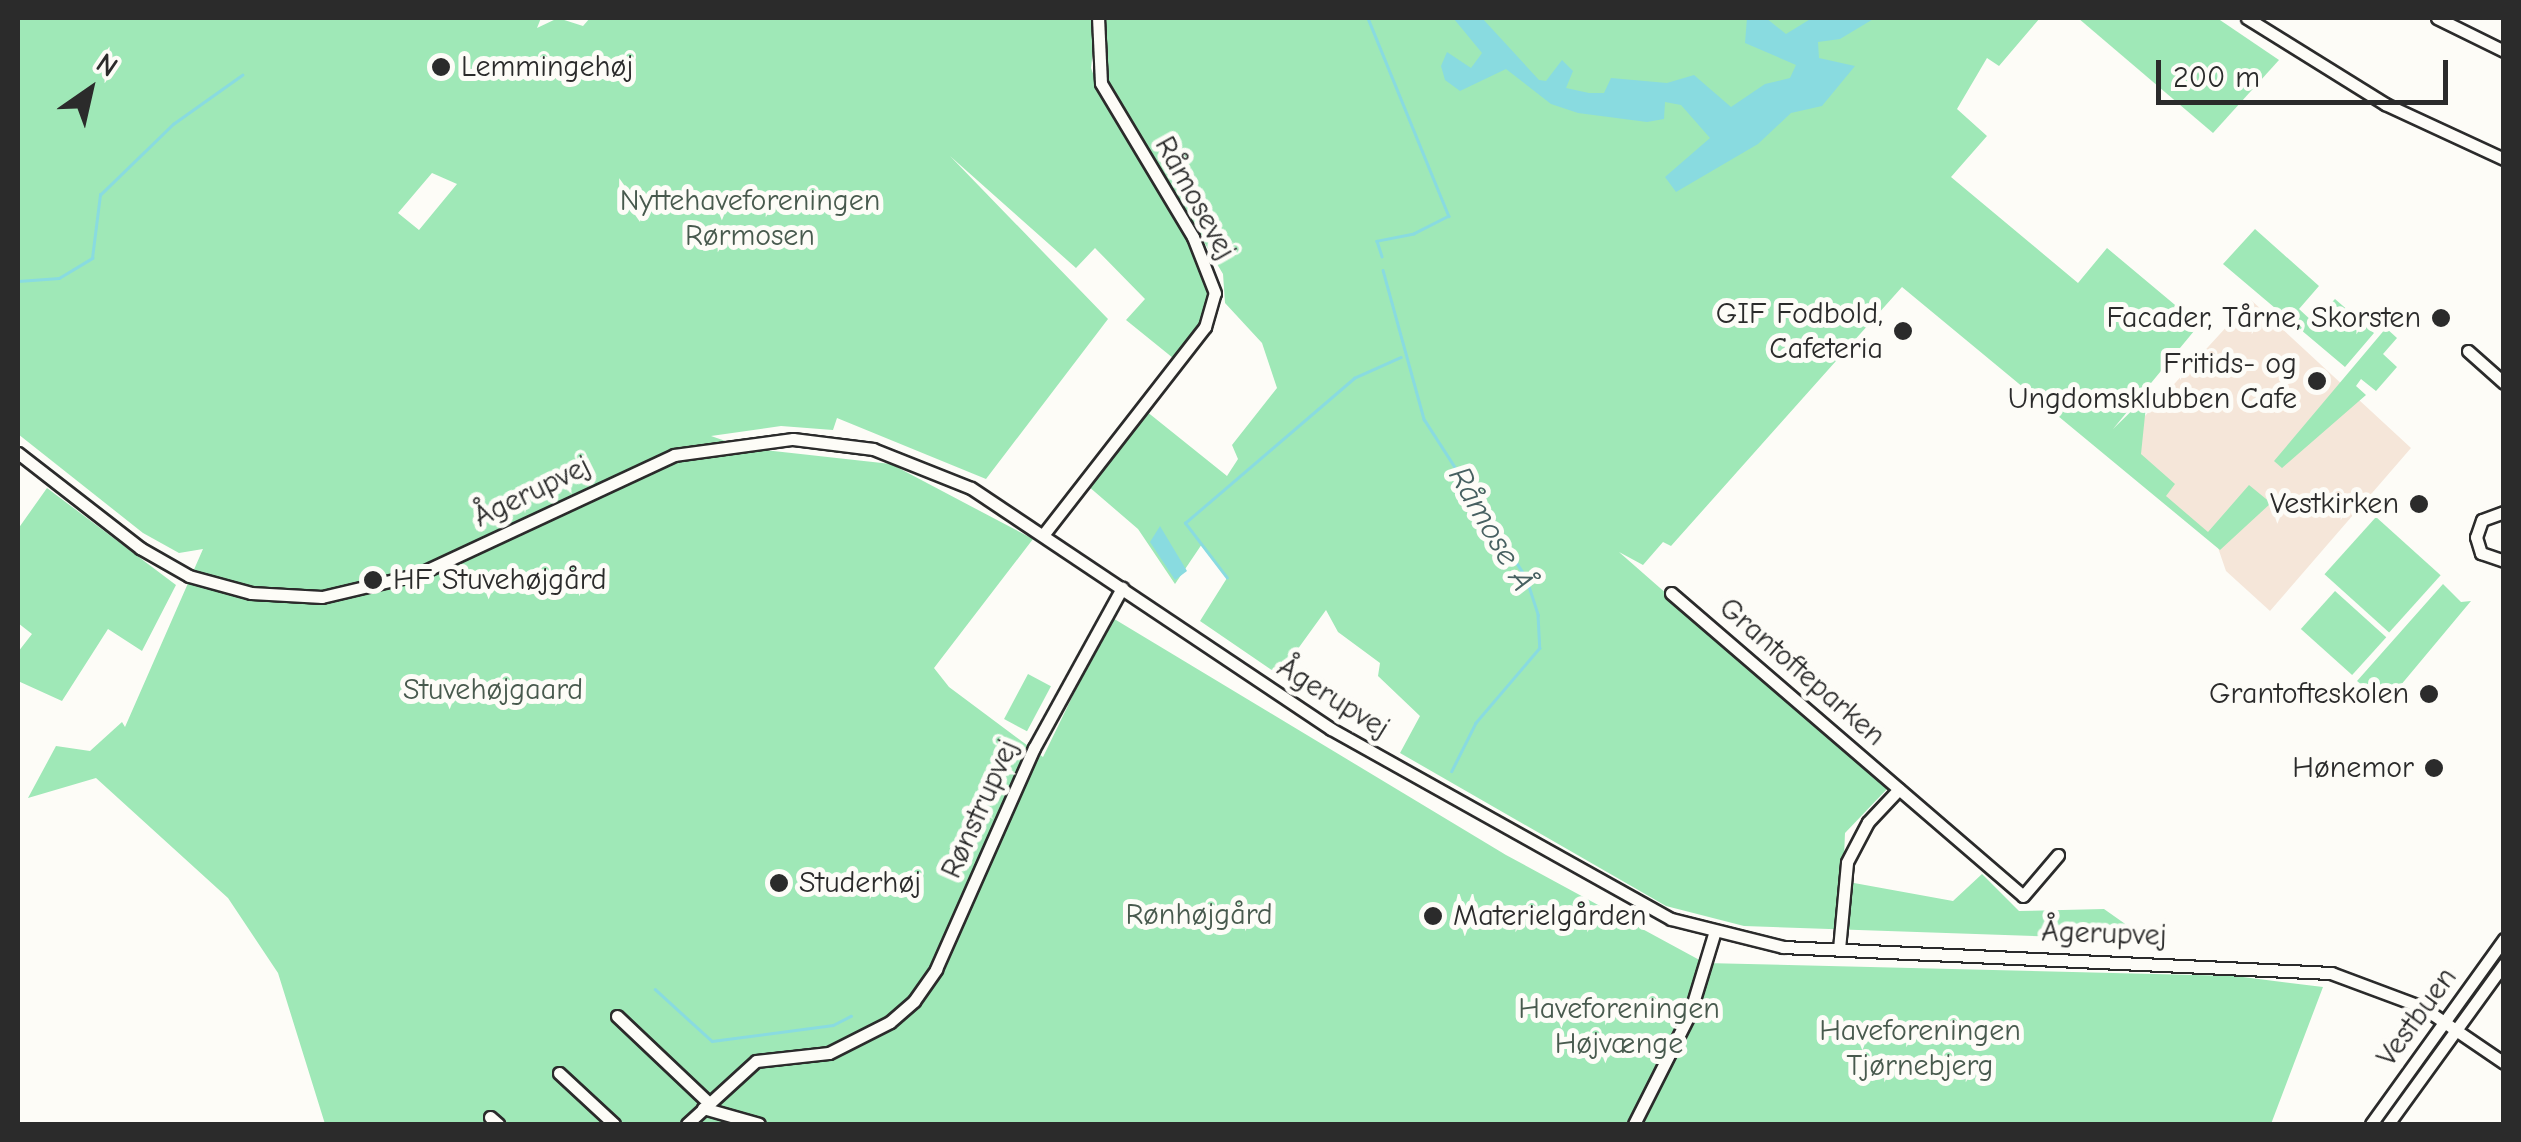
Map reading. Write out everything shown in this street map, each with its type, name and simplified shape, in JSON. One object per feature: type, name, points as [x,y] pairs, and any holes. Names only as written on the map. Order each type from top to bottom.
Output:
[{"type":"street","name":"Råmosevej","points":[[1043,535],[1205,327],[1214,293],[1194,237],[1100,83],[1098,18]]},
{"type":"street","points":[[2248,18],[2385,104],[2504,159]]},
{"type":"street","points":[[2437,18],[2504,51]]},
{"type":"street","points":[[2468,350],[2504,383]]},
{"type":"street","name":"Ågerupvej","points":[[18,452],[170,566],[252,593],[354,594],[419,574],[674,455],[793,438],[873,449],[940,471],[1348,738],[1632,901],[1714,934],[1839,949],[2309,969],[2379,986],[2444,1021],[2504,1063]]},
{"type":"street","points":[[2504,512],[2482,520],[2476,537],[2482,553],[2504,562]]},
{"type":"street","name":"Rønstrupvej","points":[[687,1124],[756,1061],[830,1053],[890,1022],[914,1001],[936,969],[1034,748],[1122,588]]},
{"type":"street","name":"Grantofteparken","points":[[1672,592],[2023,896],[2058,855]]},
{"type":"street","points":[[1839,949],[1847,862],[1868,822],[1899,789]]},
{"type":"street","points":[[1634,1124],[1690,1012],[1714,934]]},
{"type":"street","name":"Vestbuen","points":[[2371,1124],[2504,939]]},
{"type":"street","name":"Vestbuen","points":[[2388,1124],[2504,964]]},
{"type":"street","points":[[617,1016],[706,1105],[758,1124]]},
{"type":"street","points":[[559,1073],[614,1124]]},
{"type":"shaded area","points":[[2251,300],[2411,448],[2270,611],[2226,571],[2216,542],[2112,452]]},
{"type":"green space","points":[[18,18],[541,18],[537,28],[558,18],[583,26],[590,18],[1097,18],[1091,68],[1096,82],[1188,239],[1209,290],[1200,326],[1173,358],[1126,320],[1145,299],[1095,248],[1076,268],[950,156],[1108,319],[986,479],[837,418],[833,430],[781,426],[711,436],[746,448],[891,464],[1033,539],[934,668],[949,687],[1043,757],[1111,617],[1506,855],[1705,963],[2235,976],[2323,987],[2271,1124],[325,1124],[278,973],[228,898],[96,778],[28,798],[56,746],[90,751],[122,722],[125,727],[203,549],[179,553],[143,533],[18,434]],"holes":[[[432,173],[457,184],[419,230],[398,213]]]},
{"type":"green space","points":[[1105,18],[2040,18],[1999,66],[1987,58],[1957,109],[1987,136],[1951,177],[2078,283],[2107,248],[2199,325],[2113,429],[2147,396],[2141,454],[2175,484],[2166,496],[2208,532],[2249,485],[2271,503],[2220,550],[1902,287],[1671,546],[1663,542],[1643,565],[1619,552],[1888,788],[1845,833],[1843,881],[1953,901],[1982,874],[2019,911],[2104,909],[2148,940],[1744,926],[1666,906],[1400,753],[1420,716],[1378,676],[1380,663],[1338,632],[1326,610],[1279,675],[1200,621],[1227,578],[1202,544],[1175,584],[1138,529],[1088,486],[1146,411],[1227,476],[1238,459],[1232,445],[1277,388],[1262,343],[1225,303],[1223,274],[1105,76]]},
{"type":"green space","points":[[2078,18],[2217,18],[2279,60],[2213,133]]},
{"type":"green space","points":[[2255,229],[2319,286],[2299,309],[2313,322],[2335,299],[2374,333],[2345,367],[2223,264]]},
{"type":"green space","points":[[2386,328],[2397,338],[2383,354],[2397,367],[2376,391],[2361,379],[2356,386],[2366,395],[2282,468],[2274,461]]},
{"type":"green space","points":[[47,488],[176,585],[142,651],[108,629],[62,701],[18,681],[18,652],[32,634],[18,623],[18,529]]},
{"type":"green space","points":[[2376,517],[2441,575],[2389,632],[2324,574]]},
{"type":"green space","points":[[2443,584],[2461,602],[2471,601],[2385,704],[2357,681]]},
{"type":"green space","points":[[2335,591],[2386,637],[2352,675],[2301,629]]},
{"type":"green space","points":[[1028,674],[1051,686],[1027,731],[1004,719]]},
{"type":"water","points":[[1437,18],[1482,18],[1539,80],[1546,81],[1562,60],[1573,71],[1566,88],[1589,93],[1604,93],[1611,78],[1667,83],[1694,75],[1731,107],[1765,84],[1790,78],[1796,65],[1745,43],[1747,18],[1766,18],[1786,34],[1812,18],[1875,18],[1840,39],[1818,42],[1819,58],[1855,66],[1822,106],[1791,113],[1758,144],[1676,192],[1665,177],[1710,138],[1681,105],[1665,102],[1664,119],[1647,122],[1578,113],[1551,104],[1506,69],[1460,91],[1445,80],[1441,66],[1447,52],[1471,68],[1482,53],[1454,19]]},
{"type":"water","points":[[1160,526],[1187,571],[1175,580],[1150,542]]},
{"type":"waterway","name":"Råmose Å","points":[[1368,18],[1449,216],[1414,234],[1377,241],[1382,256]]},
{"type":"waterway","points":[[18,281],[59,278],[92,258],[100,195],[173,124],[242,75]]},
{"type":"waterway","name":"Råmose Å","points":[[1383,270],[1424,419],[1526,577],[1538,615],[1540,648],[1476,723],[1452,771]]},
{"type":"waterway","points":[[1227,578],[1185,523],[1354,378],[1401,357]]},
{"type":"waterway","points":[[655,989],[712,1041],[833,1025],[851,1016]]},
{"type":"place","name":"Lemmingehøj","points":[[441,67]]},
{"type":"place","name":"Facader, Tårne, Skorsten","points":[[2441,318]]},
{"type":"place","name":"GIF Fodbold, Cafeteria","points":[[1903,331]]},
{"type":"place","name":"Fritids- og Ungdomsklubben Cafe","points":[[2317,381]]},
{"type":"place","name":"Vestkirken","points":[[2419,504]]},
{"type":"place","name":"HF Stuvehøjgård","points":[[373,580]]},
{"type":"place","name":"Grantofteskolen","points":[[2429,694]]},
{"type":"place","name":"Hønemor","points":[[2434,768]]},
{"type":"place","name":"Studerhøj","points":[[779,883]]},
{"type":"place","name":"Materielgården","points":[[1433,916]]},
{"type":"park label","name":"Nyttehaveforeningen Rørmosen","points":[[750,218]]},
{"type":"park label","name":"Stuvehøjgaard","points":[[493,690]]},
{"type":"park label","name":"Rønhøjgård","points":[[1199,915]]},
{"type":"park label","name":"Haveforeningen Højvænge","points":[[1619,1026]]},
{"type":"park label","name":"Haveforeningen Tjørnebjerg","points":[[1920,1048]]}]
